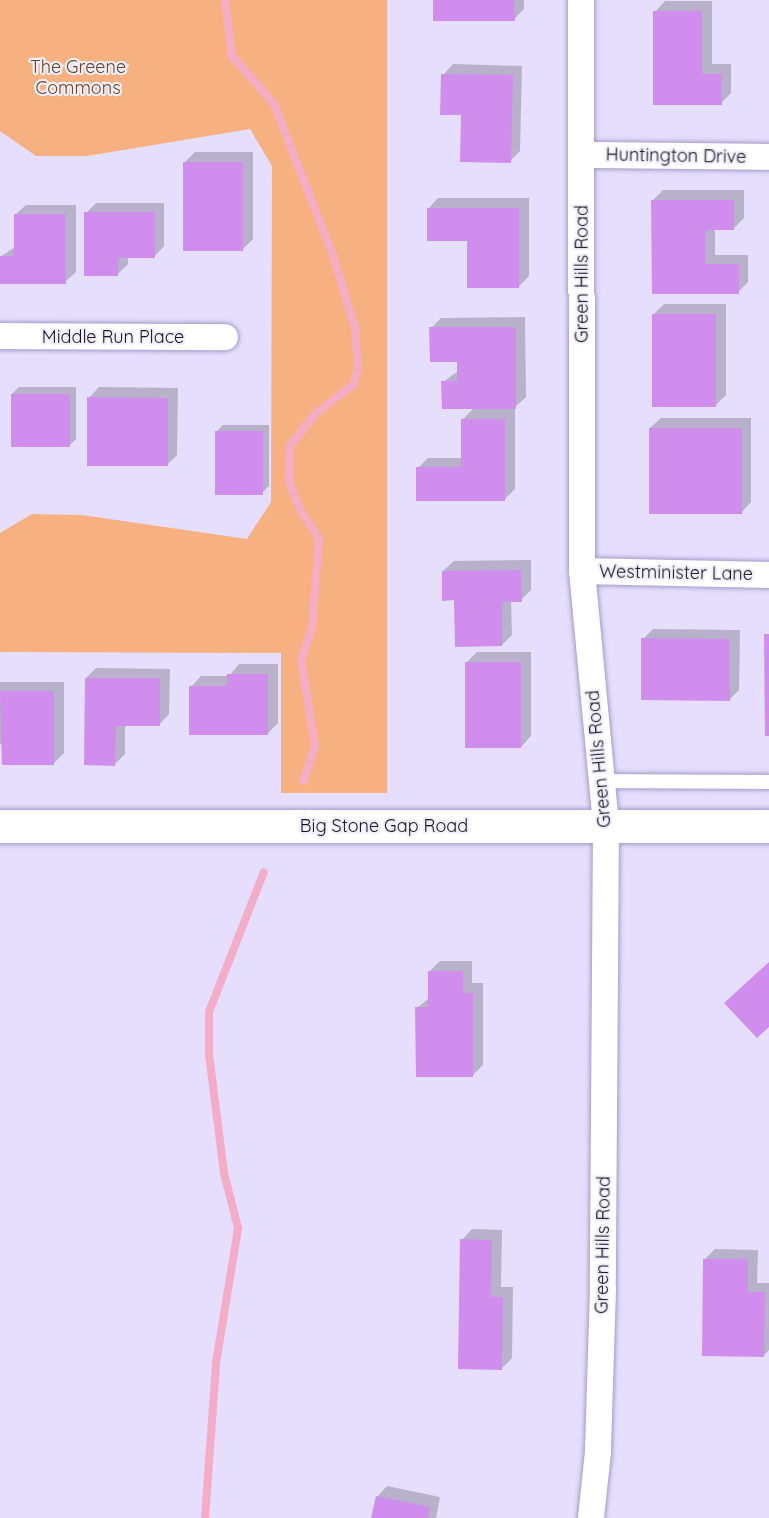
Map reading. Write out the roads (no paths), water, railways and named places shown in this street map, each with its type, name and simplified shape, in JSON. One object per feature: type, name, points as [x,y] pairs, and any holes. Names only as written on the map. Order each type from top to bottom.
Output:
[{"type":"street","name":"Green Hills Road","points":[[581,0],[582,571],[606,826],[603,1290],[598,1452],[591,1518]]},
{"type":"street","name":"Huntington Drive","points":[[582,155],[769,157]]},
{"type":"street","name":"Middle Run Place","points":[[0,336],[225,337]]},
{"type":"street","name":"Westminister Lane","points":[[582,571],[769,575]]},
{"type":"street","name":"Big Stone Gap Road","points":[[0,826],[769,826]]},
{"type":"lane","points":[[602,781],[769,782]]},
{"type":"waterway","points":[[225,0],[232,56],[274,104],[333,255],[355,328],[358,368],[353,385],[315,414],[290,446],[289,482],[301,511],[319,539],[312,628],[301,660],[315,745],[303,781]]},
{"type":"waterway","points":[[205,1518],[216,1363],[238,1228],[224,1173],[209,1055],[209,1012],[264,872]]},
{"type":"park label","name":"The Greene Commons","points":[[78,78]]}]
